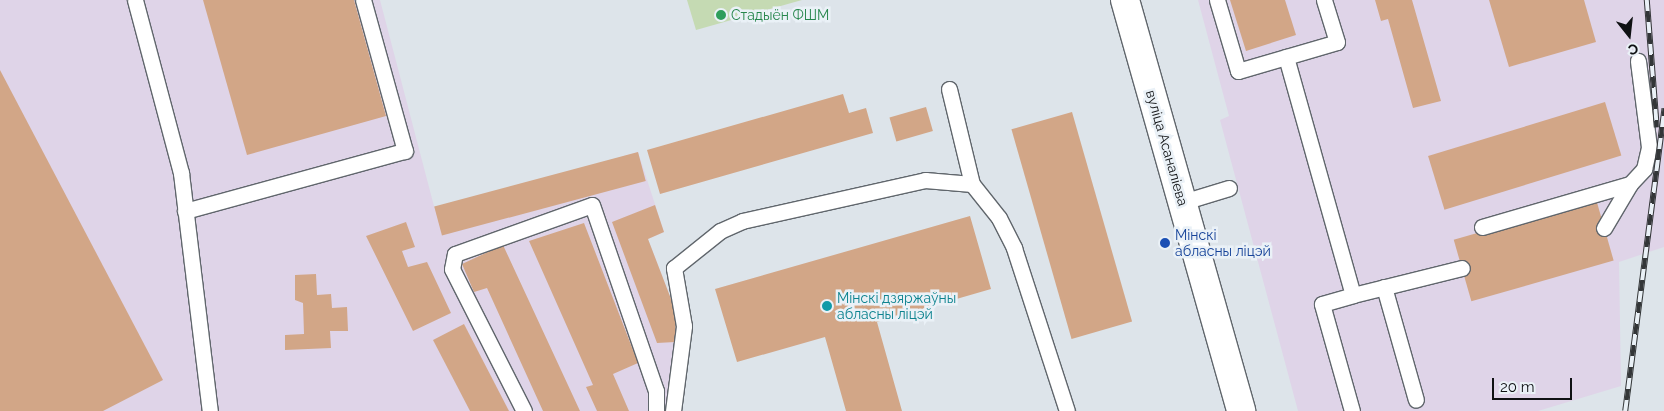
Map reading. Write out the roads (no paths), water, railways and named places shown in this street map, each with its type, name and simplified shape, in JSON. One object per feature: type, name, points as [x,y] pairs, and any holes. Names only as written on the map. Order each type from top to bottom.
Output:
[{"type":"street","name":"вуліца Асаналіева","points":[[1126,0],[1241,411]]},
{"type":"lane","points":[[135,0],[181,173],[210,411]]},
{"type":"lane","points":[[185,211],[405,151],[363,0]]},
{"type":"lane","points":[[1217,0],[1238,71],[1337,42],[1324,0]]},
{"type":"lane","points":[[1286,57],[1353,295]]},
{"type":"lane","points":[[1604,228],[1630,184],[1644,169],[1649,147],[1638,61]]},
{"type":"lane","points":[[949,89],[972,184],[999,218],[1014,248],[1067,411]]},
{"type":"lane","points":[[674,411],[684,326],[674,268],[720,231],[742,221],[926,180],[972,184]]},
{"type":"lane","points":[[1482,227],[1630,184]]},
{"type":"lane","points":[[1183,202],[1229,188]]},
{"type":"lane","points":[[524,411],[452,269],[455,254],[592,205],[656,391],[656,411]]},
{"type":"lane","points":[[1352,411],[1322,304],[1462,268]]},
{"type":"lane","points":[[1384,287],[1416,400]]},
{"type":"railway","points":[[1647,0],[1657,128]]},
{"type":"railway","points":[[1625,411],[1664,109]]},
{"type":"place","name":"Стадыён ФШМ","points":[[721,15]]},
{"type":"place","name":"Мінскі абласны ліцэй","points":[[1165,243]]},
{"type":"place","name":"Мінскі дзяржаўны абласны ліцэй","points":[[827,306]]}]
